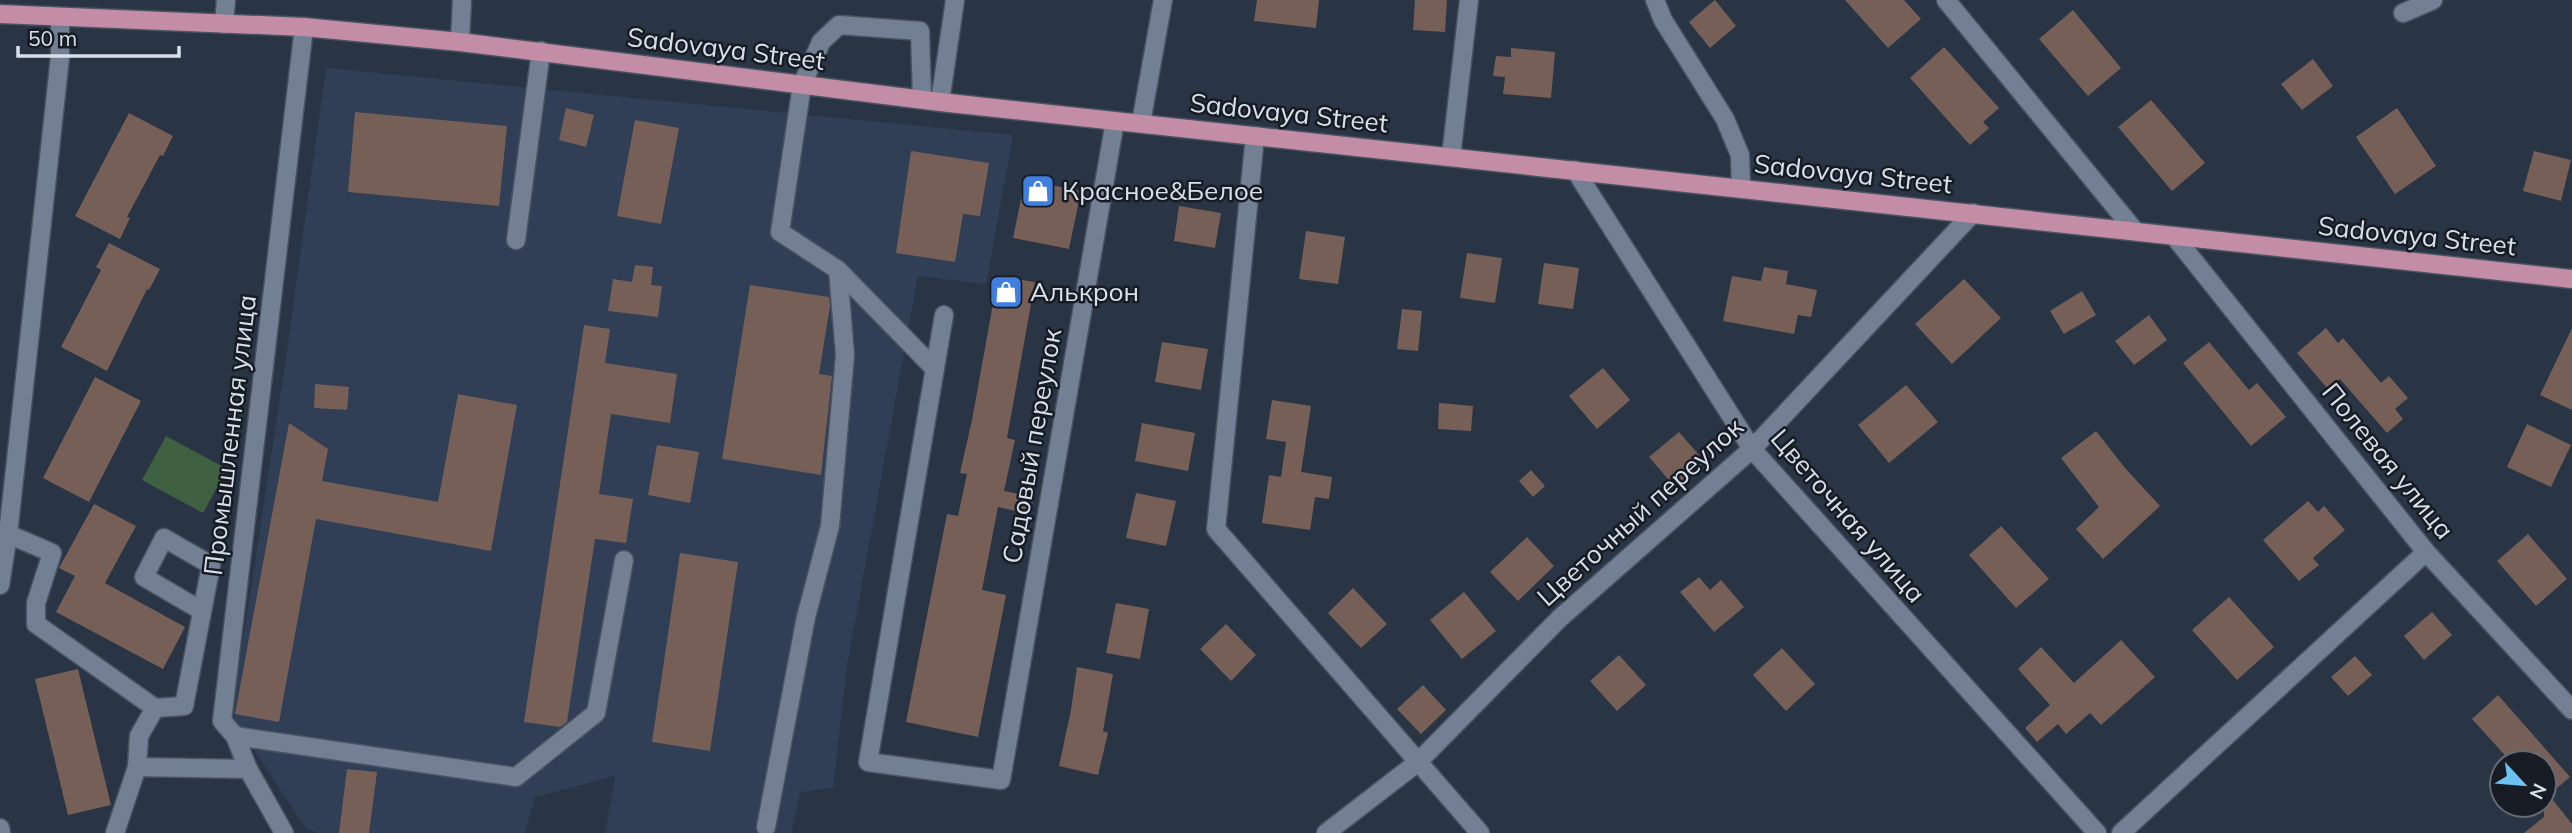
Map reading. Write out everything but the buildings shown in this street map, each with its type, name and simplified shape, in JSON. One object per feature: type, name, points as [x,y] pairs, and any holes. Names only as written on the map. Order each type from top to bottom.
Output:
[{"type":"main road","name":"Sadovaya Street","points":[[11,10],[60,17],[304,27],[460,42],[931,101],[2572,279]]},
{"type":"street","points":[[224,24],[226,0]]},
{"type":"street","points":[[460,42],[462,0]]},
{"type":"street","points":[[931,101],[955,0]]},
{"type":"street","points":[[1141,123],[1163,0]]},
{"type":"street","points":[[1451,157],[1469,0]]},
{"type":"street","points":[[1655,0],[1663,20],[1725,119],[1740,155],[1741,188]]},
{"type":"street","points":[[1946,0],[2135,230]]},
{"type":"street","points":[[2403,13],[2433,0]]},
{"type":"street","points":[[1,576],[8,534],[9,440],[60,57],[60,17]]},
{"type":"street","points":[[931,101],[920,31],[839,25],[821,42],[802,85],[780,232],[838,270],[935,369]]},
{"type":"street","name":"Промышленная улица","points":[[284,833],[248,769],[235,736],[222,721],[304,27]]},
{"type":"street","points":[[516,240],[541,51]]},
{"type":"street","name":"Садовый переулок","points":[[935,369],[868,762],[1001,779],[1115,121]]},
{"type":"street","points":[[1255,135],[1216,529],[1480,833]]},
{"type":"street","name":"Цветочная улица","points":[[1575,170],[1752,449],[2088,830]]},
{"type":"street","name":"Цветочный переулок","points":[[1326,833],[1418,762],[1560,618],[1752,449],[1973,213]]},
{"type":"street","name":"Полевая улица","points":[[2174,236],[2426,552],[2572,710]]},
{"type":"street","points":[[766,827],[806,617],[830,526],[845,355],[838,270]]},
{"type":"street","points":[[935,369],[944,315]]},
{"type":"street","points":[[8,534],[52,553],[36,603],[36,624],[155,708],[184,706],[202,611]]},
{"type":"street","points":[[2121,833],[2426,552]]},
{"type":"street","points":[[235,736],[516,777],[596,713],[624,560]]},
{"type":"street","points":[[115,833],[137,767],[139,736],[155,708]]},
{"type":"street","points":[[137,767],[248,769]]},
{"type":"shaded area","points":[[326,68],[1013,135],[986,284],[918,276],[847,666],[833,788],[800,792],[791,833],[605,833],[615,776],[535,797],[525,833],[319,833],[307,830],[236,722],[232,712],[284,372]]},
{"type":"green space","points":[[166,436],[227,469],[203,513],[142,480]]},
{"type":"place","name":"Красное&Белое","points":[[1038,191]]},
{"type":"place","name":"Алькрон","points":[[1006,292]]}]
